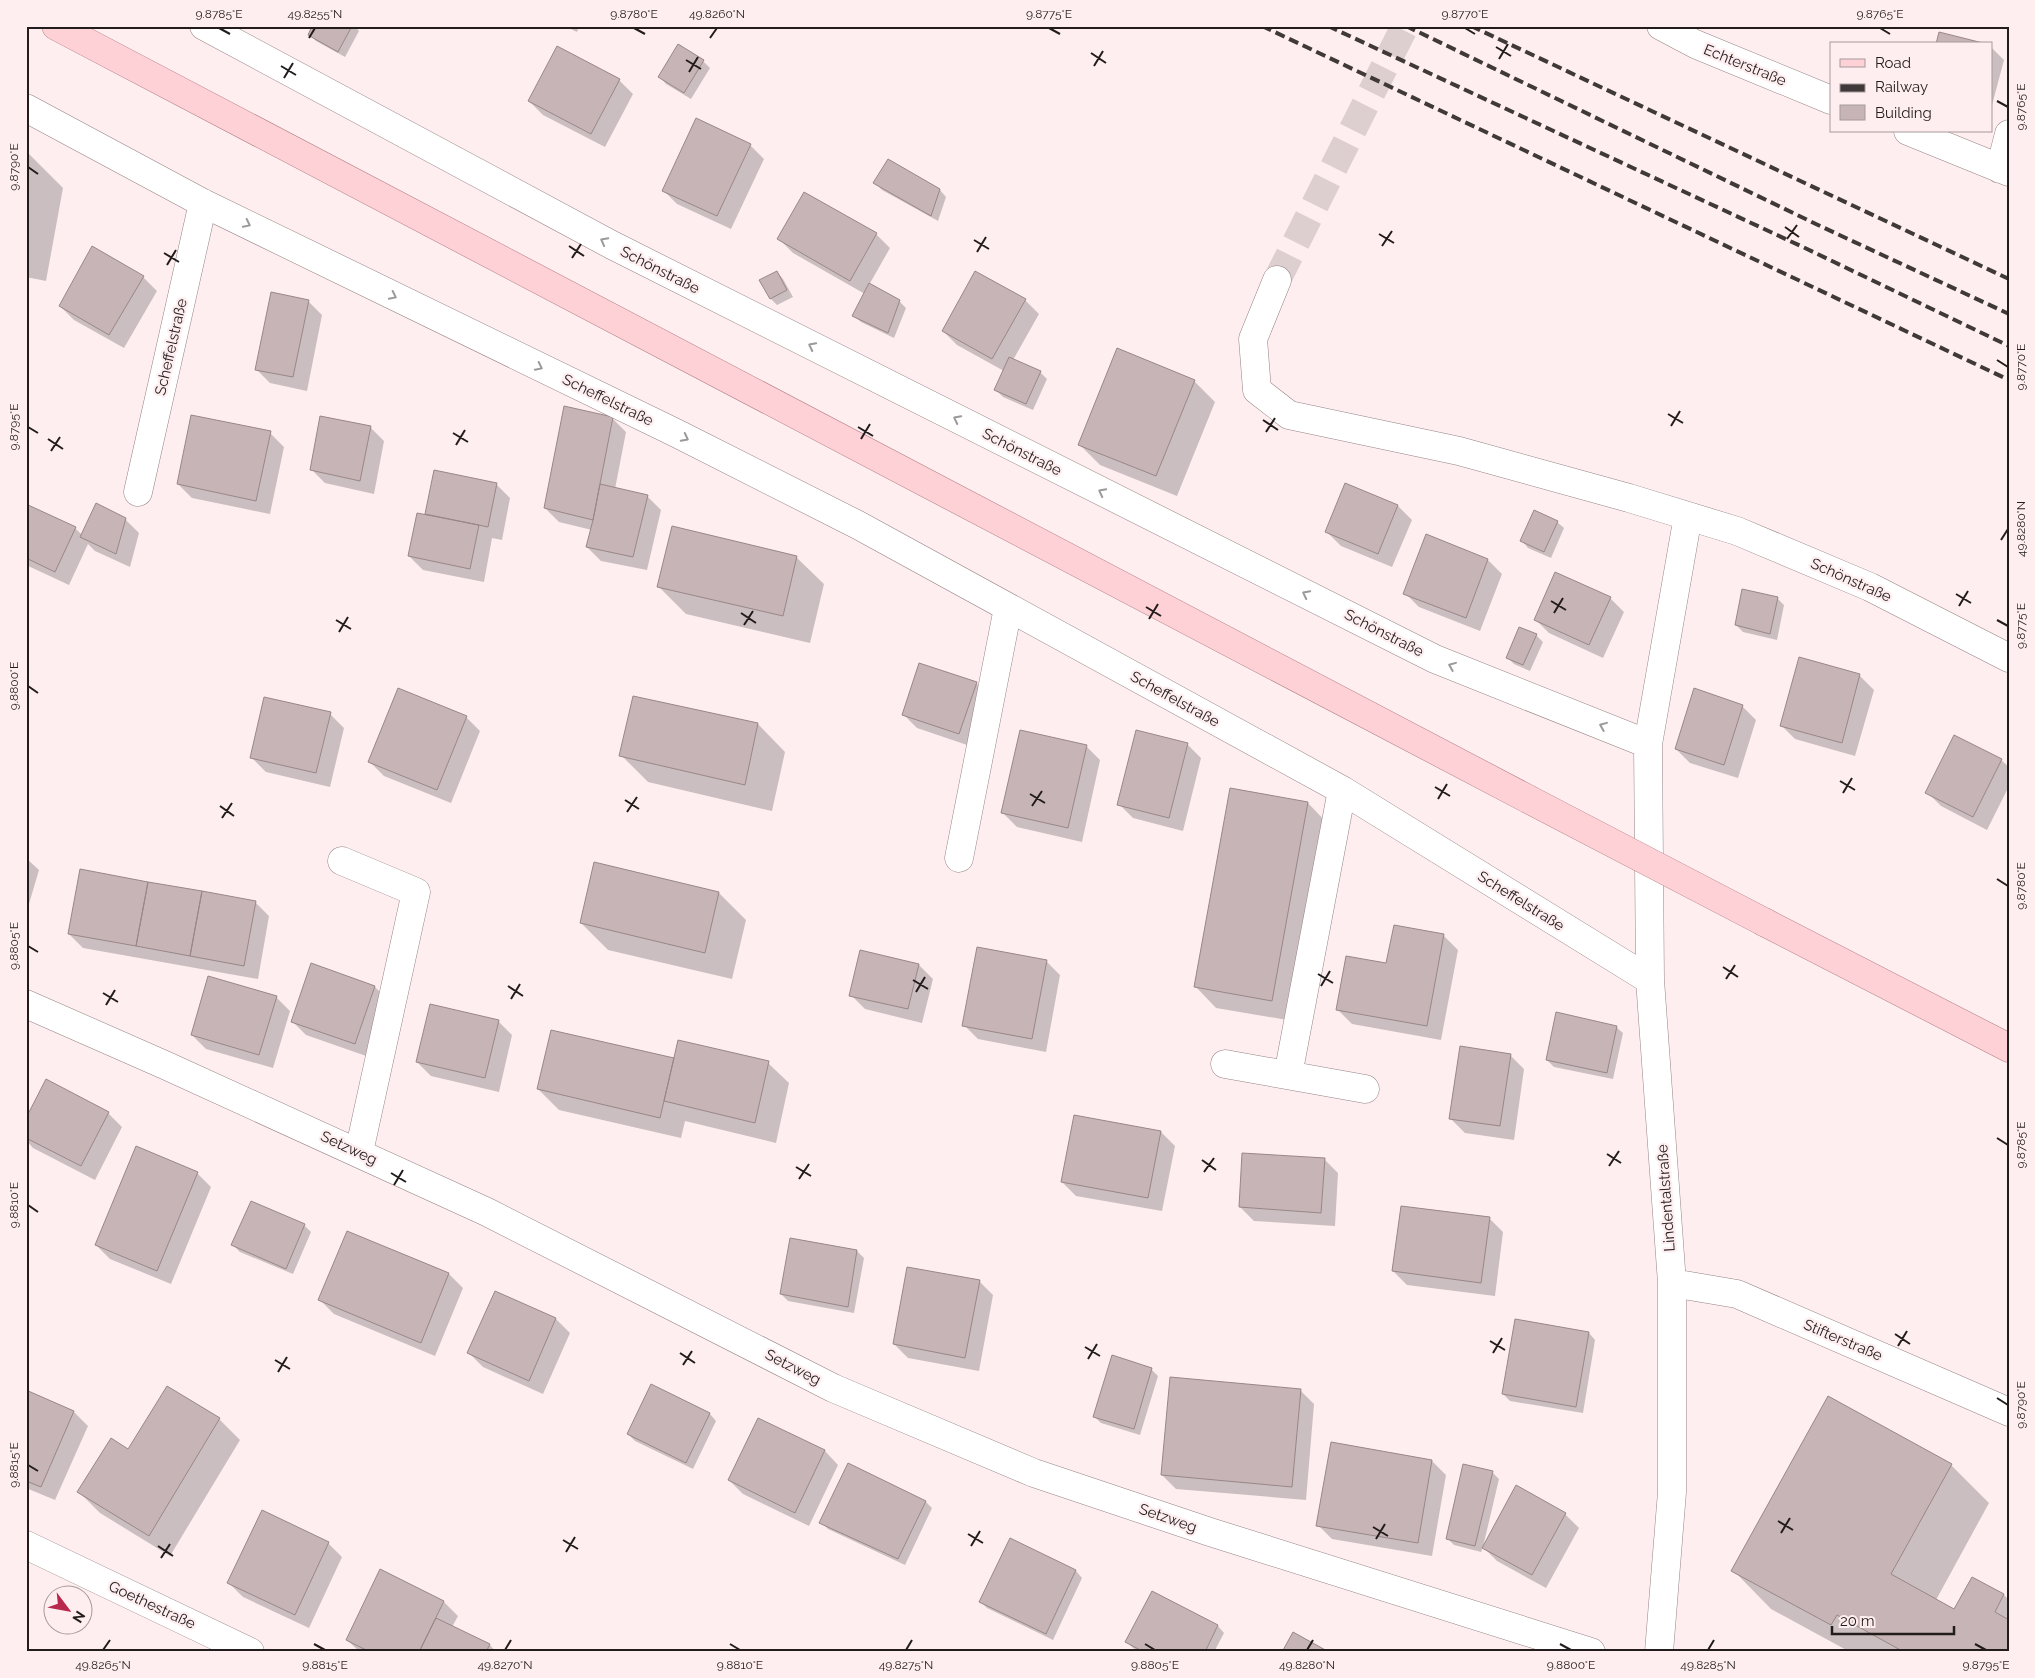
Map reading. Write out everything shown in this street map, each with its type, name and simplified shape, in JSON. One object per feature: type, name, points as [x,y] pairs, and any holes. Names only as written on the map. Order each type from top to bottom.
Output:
[{"type":"main road","points":[[56,26],[1528,799],[2009,1048]]},
{"type":"street","name":"Schönstraße","points":[[204,26],[612,245],[1435,659],[1648,744]]},
{"type":"street","name":"Echterstraße","points":[[1661,26],[1695,44],[1830,100]]},
{"type":"street","name":"Scheffelstraße","points":[[26,108],[203,203],[693,442],[858,525],[1342,790],[1650,980]]},
{"type":"street","points":[[1910,132],[2004,171],[2009,134]]},
{"type":"street","name":"Scheffelstraße","points":[[138,492],[203,203]]},
{"type":"street","name":"Schönstraße","points":[[1277,280],[1253,339],[1257,390],[1288,415],[1459,451],[1737,531],[1870,587],[2009,658]]},
{"type":"street","points":[[1648,744],[1688,516]]},
{"type":"street","points":[[959,858],[1008,608]]},
{"type":"street","name":"Lindentalstraße","points":[[1648,744],[1650,980],[1672,1283],[1672,1492],[1659,1652]]},
{"type":"street","points":[[1288,1076],[1342,790]]},
{"type":"street","points":[[342,861],[416,892],[359,1152]]},
{"type":"street","name":"Setzweg","points":[[26,1004],[359,1152],[487,1212],[833,1388],[1034,1473],[1210,1532],[1591,1652]]},
{"type":"street","points":[[1225,1064],[1365,1089]]},
{"type":"street","name":"Stifterstraße","points":[[1672,1283],[1737,1294],[2009,1412]]},
{"type":"street","name":"Goethestraße","points":[[26,1545],[250,1652]]},
{"type":"building","points":[[312,26],[352,26],[338,52],[308,35]]},
{"type":"building","points":[[1939,32],[1979,42],[1936,42]]},
{"type":"building","points":[[678,44],[704,60],[684,93],[658,77]]},
{"type":"building","points":[[557,46],[620,79],[591,134],[528,101]]},
{"type":"building","points":[[696,118],[751,144],[717,216],[662,191]]},
{"type":"building","points":[[888,159],[940,189],[931,216],[873,183]]},
{"type":"building","points":[[804,192],[877,233],[850,281],[777,239]]},
{"type":"building","points":[[92,246],[144,276],[109,335],[59,306]]},
{"type":"building","points":[[777,271],[787,290],[770,299],[759,280]]},
{"type":"building","points":[[975,271],[1026,299],[992,359],[942,331]]},
{"type":"building","points":[[869,283],[900,300],[888,333],[852,316]]},
{"type":"building","points":[[271,292],[309,300],[293,377],[255,370]]},
{"type":"building","points":[[1117,348],[1195,380],[1156,476],[1078,445]]},
{"type":"building","points":[[1009,357],[1041,371],[1026,404],[994,390]]},
{"type":"building","points":[[564,406],[613,417],[593,520],[544,508]]},
{"type":"building","points":[[191,415],[271,431],[256,501],[177,484]]},
{"type":"building","points":[[320,416],[371,426],[360,481],[310,470]]},
{"type":"building","points":[[434,470],[497,483],[488,527],[425,514]]},
{"type":"building","points":[[1345,483],[1398,505],[1378,554],[1325,532]]},
{"type":"building","points":[[600,484],[648,495],[633,557],[586,547]]},
{"type":"building","points":[[96,503],[126,518],[116,554],[80,537]]},
{"type":"building","points":[[26,504],[76,527],[55,572],[26,558]]},
{"type":"building","points":[[1534,510],[1558,521],[1544,552],[1520,541]]},
{"type":"building","points":[[417,513],[479,525],[470,569],[408,556]]},
{"type":"building","points":[[672,526],[797,556],[783,616],[657,587]]},
{"type":"building","points":[[1426,534],[1488,559],[1466,618],[1403,594]]},
{"type":"building","points":[[1555,572],[1611,597],[1589,645],[1534,620]]},
{"type":"building","points":[[1742,589],[1778,597],[1770,634],[1735,625]]},
{"type":"building","points":[[1519,627],[1537,634],[1523,665],[1506,658]]},
{"type":"building","points":[[1799,657],[1860,674],[1842,743],[1780,726]]},
{"type":"building","points":[[919,663],[977,682],[959,734],[902,715]]},
{"type":"building","points":[[398,688],[467,716],[437,790],[368,762]]},
{"type":"building","points":[[1694,688],[1743,705],[1724,765],[1675,749]]},
{"type":"building","points":[[633,696],[758,723],[745,785],[619,756]]},
{"type":"building","points":[[264,697],[331,712],[316,773],[250,758]]},
{"type":"building","points":[[1020,730],[1087,745],[1068,828],[1001,813]]},
{"type":"building","points":[[1136,730],[1188,743],[1169,818],[1117,805]]},
{"type":"building","points":[[1954,735],[2002,759],[1973,817],[1925,793]]},
{"type":"building","points":[[1230,788],[1308,802],[1272,1001],[1194,987]]},
{"type":"building","points":[[594,862],[719,892],[705,953],[580,923]]},
{"type":"building","points":[[80,869],[148,882],[136,946],[68,934]]},
{"type":"building","points":[[148,882],[202,891],[190,956],[136,946]]},
{"type":"building","points":[[202,891],[256,901],[244,966],[190,956]]},
{"type":"building","points":[[1394,925],[1444,934],[1427,1026],[1336,1010],[1346,956],[1386,963]]},
{"type":"building","points":[[977,947],[1047,960],[1032,1039],[962,1026]]},
{"type":"building","points":[[860,950],[919,964],[908,1009],[849,996]]},
{"type":"building","points":[[311,963],[375,986],[355,1044],[291,1022]]},
{"type":"building","points":[[208,976],[277,996],[259,1055],[191,1035]]},
{"type":"building","points":[[430,1004],[499,1020],[485,1078],[416,1062]]},
{"type":"building","points":[[1556,1012],[1617,1026],[1607,1073],[1546,1060]]},
{"type":"building","points":[[551,1030],[674,1058],[660,1118],[537,1089]]},
{"type":"building","points":[[678,1040],[769,1061],[755,1123],[664,1101]]},
{"type":"building","points":[[1460,1046],[1511,1054],[1500,1126],[1449,1119]]},
{"type":"building","points":[[46,1079],[109,1112],[81,1166],[26,1138],[26,1118]]},
{"type":"building","points":[[1074,1115],[1161,1131],[1148,1198],[1061,1182]]},
{"type":"building","points":[[136,1146],[198,1172],[157,1271],[95,1245]]},
{"type":"building","points":[[1242,1153],[1325,1158],[1321,1213],[1239,1207]]},
{"type":"building","points":[[251,1201],[305,1224],[286,1269],[231,1245]]},
{"type":"building","points":[[1401,1206],[1490,1217],[1481,1283],[1392,1271]]},
{"type":"building","points":[[347,1231],[449,1273],[421,1343],[318,1300]]},
{"type":"building","points":[[790,1238],[857,1250],[848,1307],[780,1294]]},
{"type":"building","points":[[907,1267],[980,1280],[965,1358],[893,1344]]},
{"type":"building","points":[[495,1291],[556,1318],[529,1381],[467,1353]]},
{"type":"building","points":[[1515,1319],[1589,1332],[1576,1407],[1502,1394]]},
{"type":"building","points":[[1112,1355],[1152,1368],[1134,1429],[1093,1417]]},
{"type":"building","points":[[1170,1377],[1301,1389],[1292,1487],[1161,1475]]},
{"type":"building","points":[[651,1384],[710,1413],[686,1463],[627,1434]]},
{"type":"building","points":[[167,1386],[220,1418],[149,1536],[77,1492],[111,1438],[128,1449]]},
{"type":"building","points":[[26,1390],[74,1411],[41,1487],[26,1481]]},
{"type":"building","points":[[1828,1396],[1952,1464],[1891,1574],[1954,1609],[1972,1577],[2004,1594],[1995,1612],[2009,1620],[2009,1652],[1904,1652],[1837,1615],[1831,1625],[1731,1571]]},
{"type":"building","points":[[758,1418],[825,1450],[795,1513],[728,1480]]},
{"type":"building","points":[[1331,1442],[1432,1460],[1418,1543],[1316,1526]]},
{"type":"building","points":[[848,1463],[926,1501],[898,1559],[819,1523]]},
{"type":"building","points":[[1463,1464],[1493,1471],[1475,1546],[1446,1539]]},
{"type":"building","points":[[1516,1485],[1566,1513],[1532,1575],[1482,1548]]},
{"type":"building","points":[[262,1510],[329,1542],[295,1615],[227,1583]]},
{"type":"building","points":[[1010,1538],[1076,1570],[1046,1634],[979,1602]]},
{"type":"building","points":[[380,1569],[444,1601],[419,1652],[370,1652],[346,1640]]},
{"type":"building","points":[[1152,1591],[1218,1625],[1205,1652],[1144,1652],[1125,1642]]},
{"type":"building","points":[[436,1618],[490,1644],[486,1652],[419,1652]]},
{"type":"building","points":[[1293,1632],[1329,1652],[1282,1652]]},
{"type":"tunnel","points":[[1277,280],[1405,26]]},
{"type":"railway","points":[[1262,26],[2009,380]]},
{"type":"railway","points":[[1328,26],[1805,248],[2009,346]]},
{"type":"railway","points":[[1406,26],[1818,225],[2009,314]]},
{"type":"railway","points":[[1471,26],[2009,279]]}]
